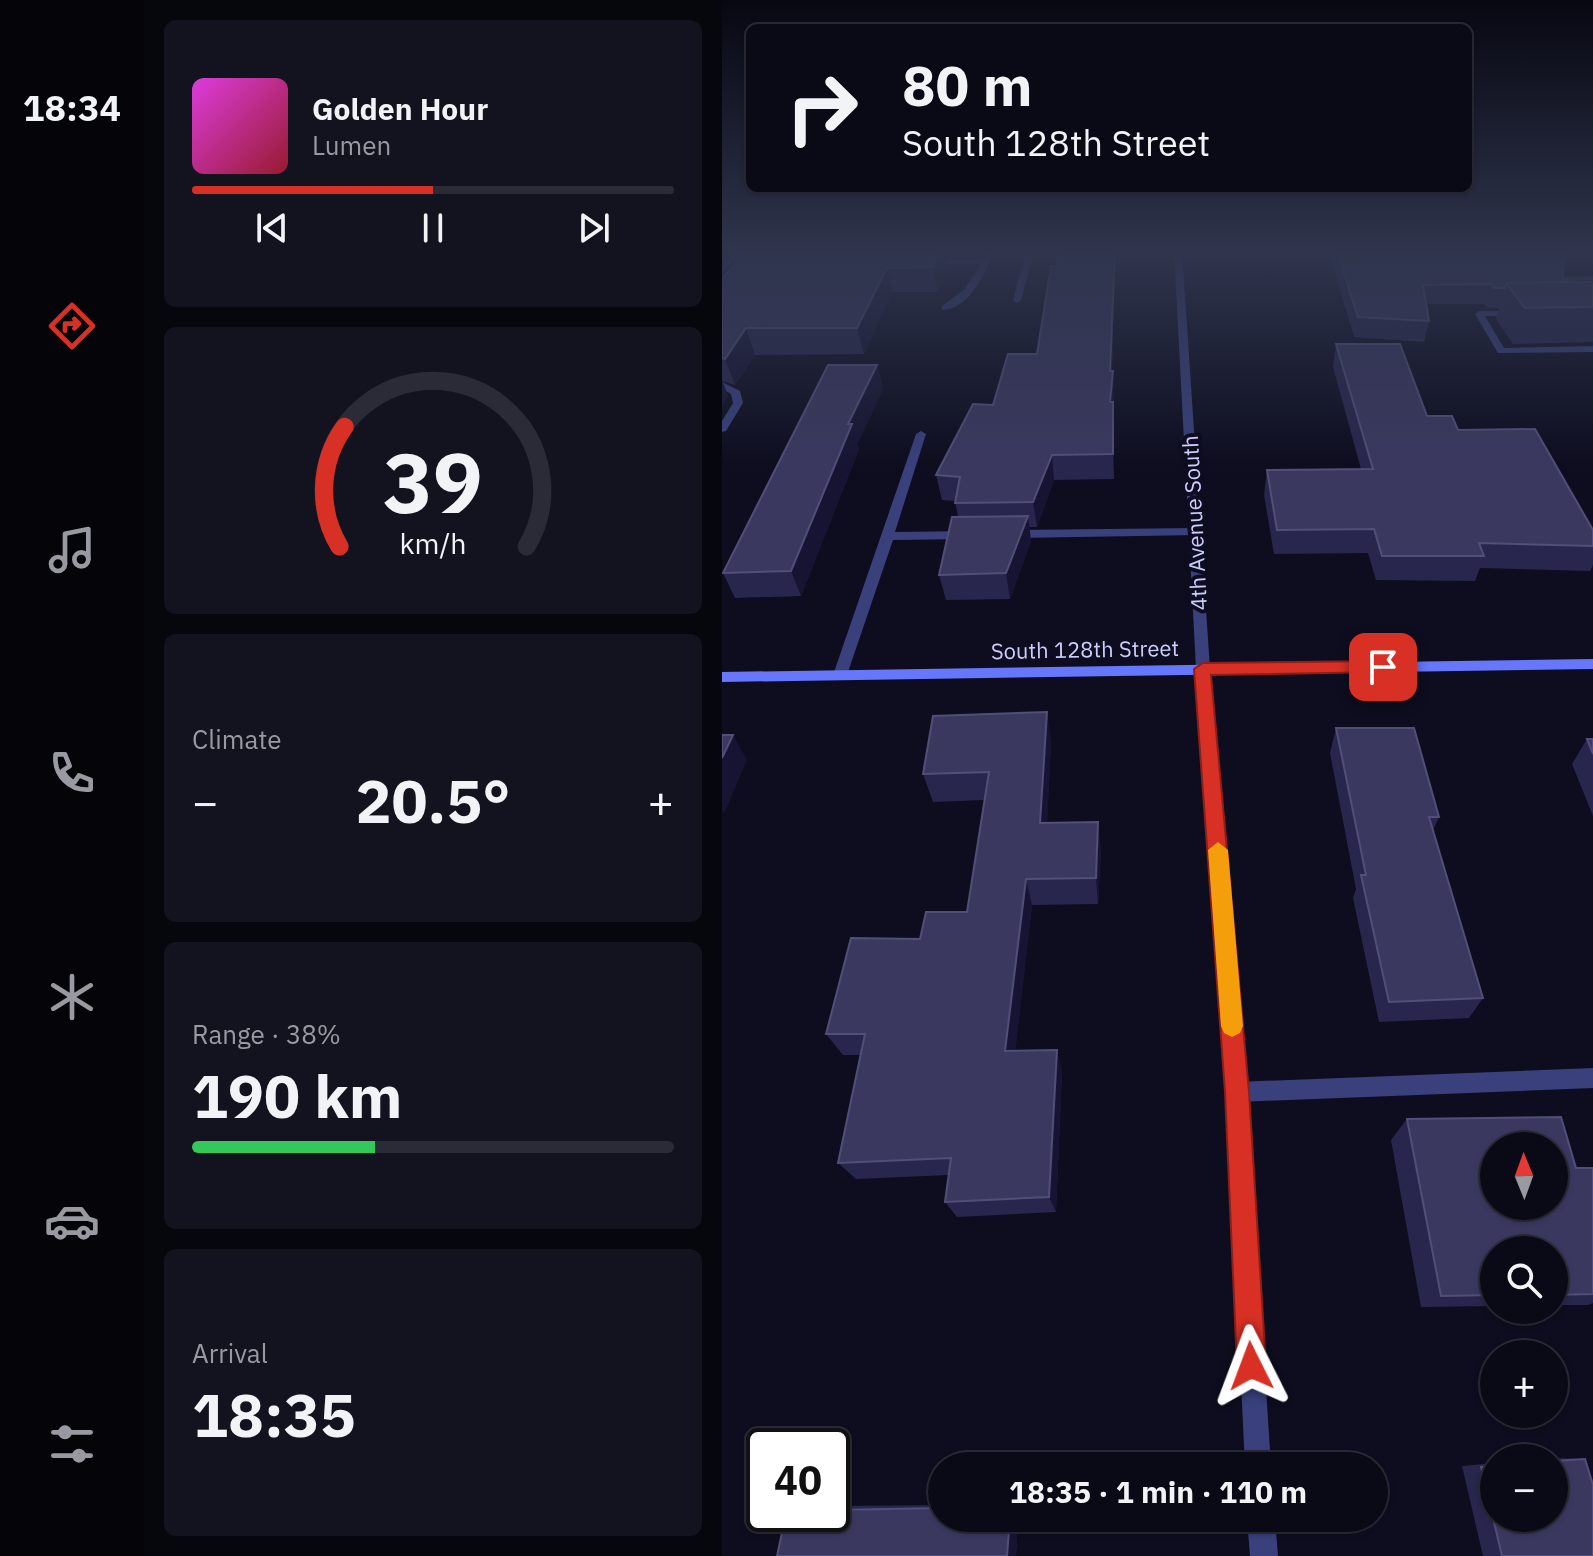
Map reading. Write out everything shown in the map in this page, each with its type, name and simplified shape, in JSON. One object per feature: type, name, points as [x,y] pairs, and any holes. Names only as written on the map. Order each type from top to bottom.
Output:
[{"type":"main road","name":"South 128th Street","points":[[722,677],[1593,664]]},
{"type":"street","name":"4th Avenue South","points":[[1182,324],[1203,669],[1237,1092],[1257,1452]]},
{"type":"street","points":[[1485,324],[1501,351],[1593,349]]},
{"type":"street","points":[[722,385],[736,393],[738,403],[722,429]]},
{"type":"street","points":[[840,675],[921,434]]},
{"type":"street","points":[[996,534],[1195,532]]},
{"type":"street","points":[[888,536],[980,535]]},
{"type":"street","points":[[1237,1092],[1593,1078]]},
{"type":"street","points":[[1262,1532],[1264,1556]]},
{"type":"building","points":[[722,324],[859,324],[857,328],[746,328],[725,359],[722,358]]},
{"type":"building","points":[[1042,324],[1112,324],[1110,402],[1113,402],[1113,454],[1052,455],[1033,502],[955,503],[960,477],[936,475],[973,404],[993,405],[1008,354],[1037,354]]},
{"type":"building","points":[[1336,344],[1400,344],[1427,416],[1452,416],[1458,430],[1535,429],[1593,530],[1593,546],[1479,543],[1484,556],[1382,556],[1374,529],[1277,530],[1267,470],[1373,469]]},
{"type":"building","points":[[828,365],[877,365],[848,424],[852,424],[791,571],[723,573]]},
{"type":"building","points":[[1028,516],[1006,573],[939,575],[952,517]]},
{"type":"building","points":[[1047,712],[1040,823],[1098,822],[1096,878],[1026,879],[1005,1051],[1057,1050],[1049,1197],[945,1202],[951,1158],[838,1163],[865,1034],[826,1034],[851,938],[920,939],[926,912],[967,912],[989,772],[923,774],[933,716]]},
{"type":"building","points":[[1336,728],[1414,728],[1439,817],[1429,817],[1483,998],[1389,1002],[1361,875],[1366,875]]},
{"type":"building","points":[[722,735],[733,735],[722,758]]},
{"type":"building","points":[[1587,739],[1593,739],[1593,754]]},
{"type":"building","points":[[1561,1117],[1565,1132],[1480,1132],[1480,1220],[1568,1220],[1568,1141],[1576,1168],[1593,1168],[1593,1294],[1568,1295],[1568,1236],[1480,1236],[1480,1295],[1441,1296],[1407,1119]]},
{"type":"building","points":[[1585,1459],[1593,1485],[1593,1556],[1502,1556],[1496,1532],[1568,1532],[1568,1460]]},
{"type":"building","points":[[928,1508],[928,1532],[1009,1532],[1007,1556],[777,1556],[782,1532],[850,1532],[850,1510]]},
{"type":"slow traffic","points":[[1218,850],[1232,1026]]},
{"type":"route","points":[[1251,1366],[1237,1092],[1203,669],[1383,667]]}]
